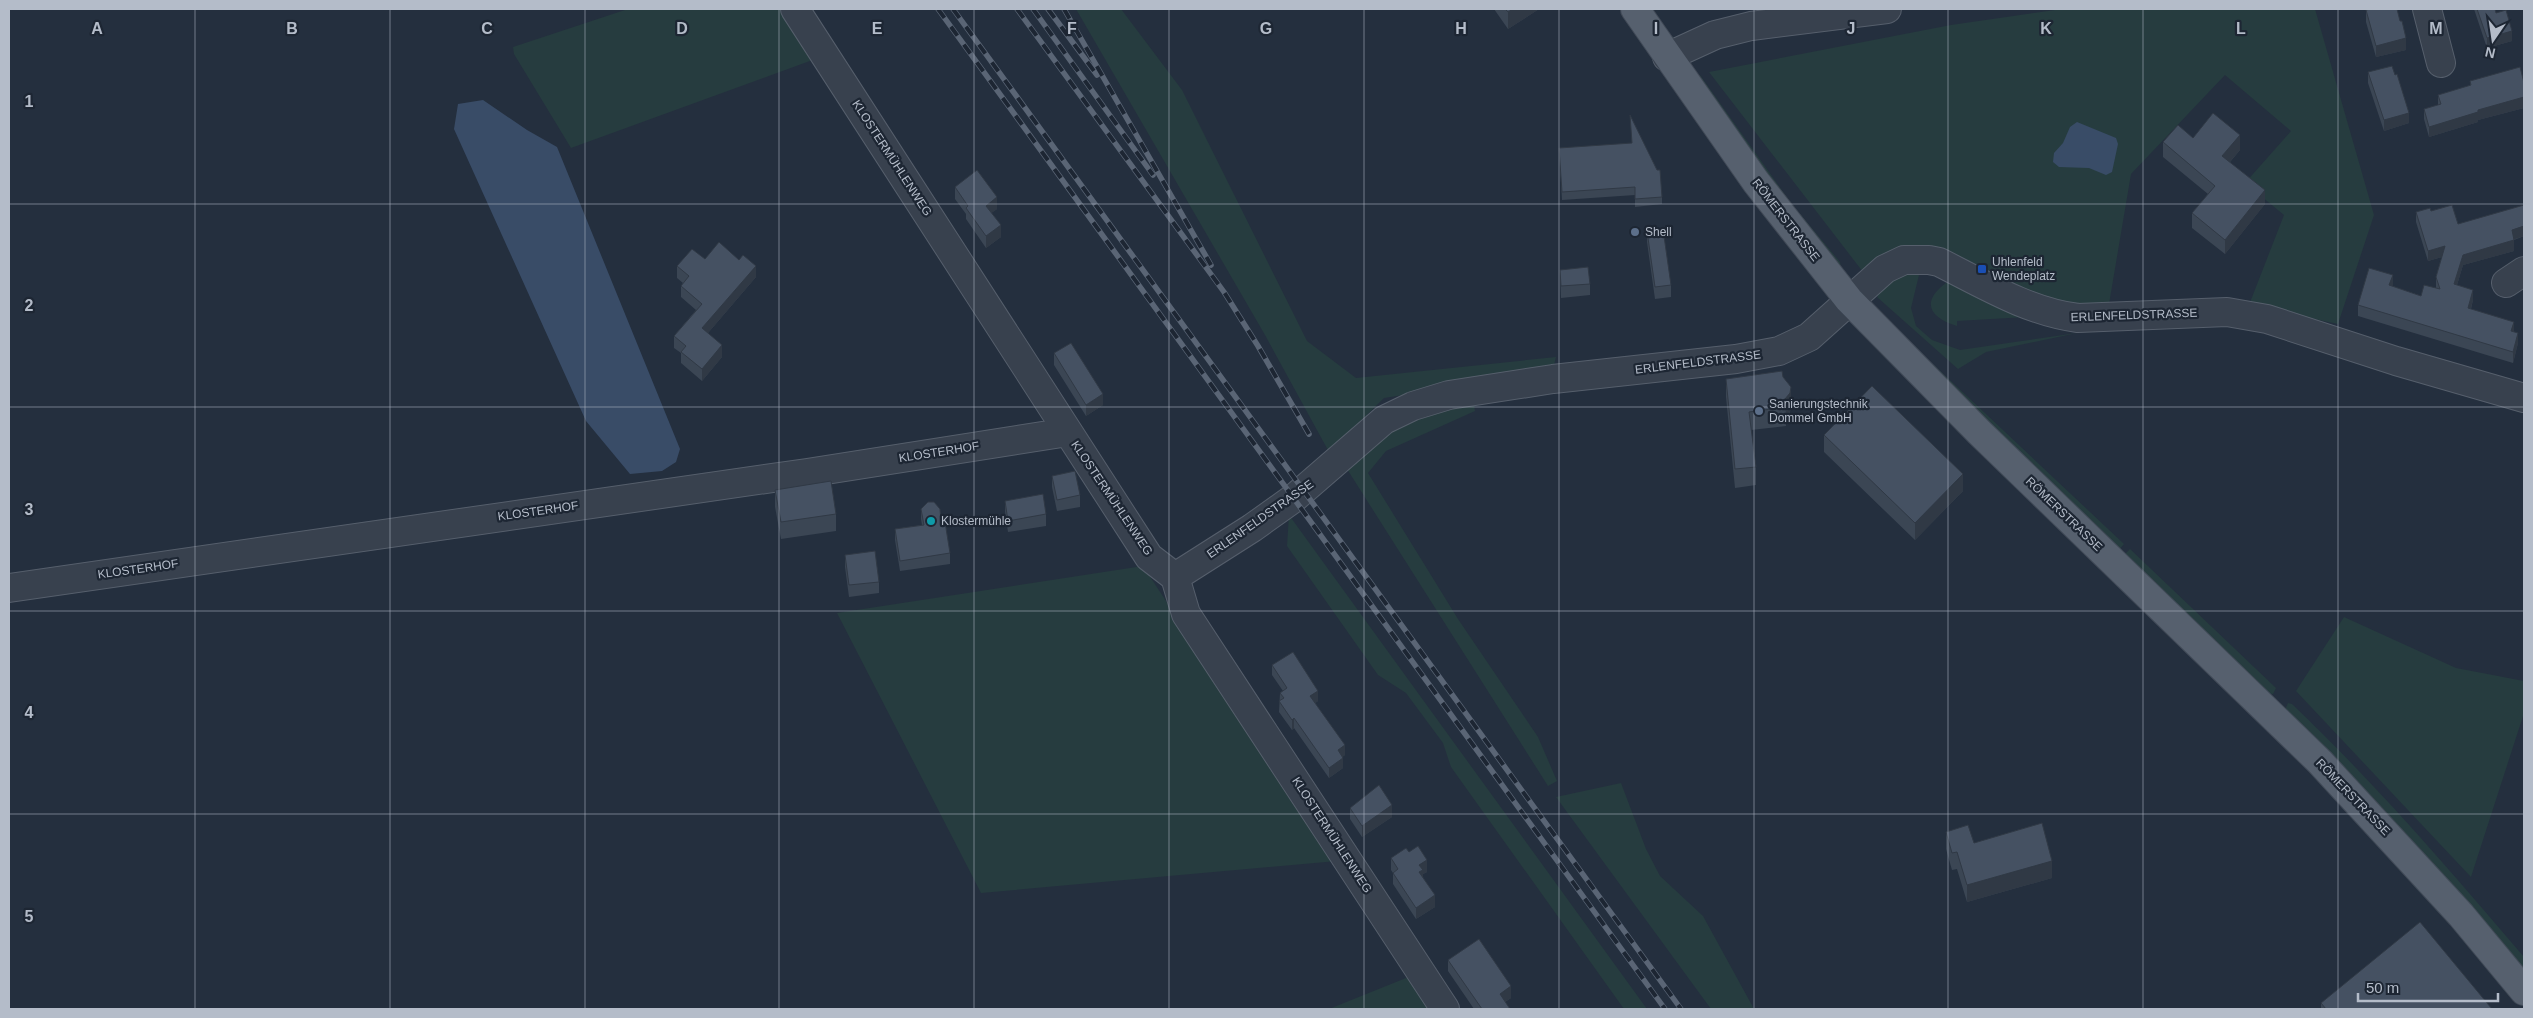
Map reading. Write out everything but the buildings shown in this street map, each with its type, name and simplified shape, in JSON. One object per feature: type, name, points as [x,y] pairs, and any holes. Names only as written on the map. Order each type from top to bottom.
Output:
[{"type":"main road","name":"RÖMERSTRASSE","points":[[1636,9],[1667,57],[1756,182],[1849,300],[1979,432],[2320,762],[2461,915],[2524,991]]},
{"type":"street","name":"KLOSTERMÜHLENWEG","points":[[795,9],[1149,557],[1175,577],[1186,614],[1445,1009]]},
{"type":"street","points":[[1667,57],[1715,35],[1733,30],[1887,9]]},
{"type":"street","points":[[2427,9],[2441,63]]},
{"type":"street","name":"ERLENFELDSTRASSE","points":[[1175,577],[1294,498],[1384,420],[1413,406],[1449,395],[1553,379],[1736,359],[1778,351],[1809,337],[1885,269],[1904,260],[1939,262],[2032,308],[2054,316],[2078,318],[2227,312],[2243,314],[2268,319],[2524,398]]},
{"type":"street","name":"KLOSTERHOF","points":[[9,588],[807,473],[1068,432]]},
{"type":"green space","points":[[628,9],[787,9],[818,58],[571,148],[514,54],[513,47]]},
{"type":"green space","points":[[1076,9],[1121,9],[1182,90],[1307,341],[1356,378],[1556,357],[1552,372],[1384,398],[1329,452],[1265,335]]},
{"type":"green space","points":[[2062,9],[2315,9],[2374,215],[2338,324],[2249,305],[2284,215],[2245,183],[2291,131],[2225,75],[2131,174],[2108,310],[2067,309],[1953,253],[1919,249],[1863,272],[1709,72],[1951,25]]},
{"type":"green space","points":[[1700,75],[1791,203],[1840,262],[1841,268],[1831,261],[1701,85]]},
{"type":"green space","points":[[1918,268],[1919,275],[1911,308],[1916,326],[1932,340],[1960,350],[2077,333],[1986,352],[1958,369],[1877,297],[1885,281]]},
{"type":"green space","points":[[1946,283],[1960,283],[1974,296],[2026,317],[1957,321],[1957,326],[1948,323],[1935,314],[1931,303],[1938,290]]},
{"type":"green space","points":[[1885,319],[2124,544],[2118,551],[1957,397]]},
{"type":"green space","points":[[1473,399],[1475,411],[1386,451],[1368,473],[1458,619],[1538,737],[1557,781],[1548,786],[1347,469],[1406,419]]},
{"type":"green space","points":[[1289,515],[1647,1009],[1624,1009],[1451,767],[1443,743],[1406,693],[1378,675],[1287,546]]},
{"type":"green space","points":[[2130,549],[2276,688],[2273,694],[2266,693],[2123,556]]},
{"type":"green space","points":[[1143,566],[1337,861],[981,893],[837,613]]},
{"type":"green space","points":[[2344,617],[2456,668],[2524,681],[2524,713],[2471,877],[2296,691]]},
{"type":"green space","points":[[2288,703],[2292,704],[2353,765],[2468,892],[2524,957],[2524,975],[2284,712]]},
{"type":"green space","points":[[1621,783],[1646,849],[1660,876],[1703,916],[1754,1009],[1711,1009],[1556,797]]},
{"type":"green space","points":[[1411,976],[1431,1009],[1329,1009]]},
{"type":"water","points":[[483,100],[527,130],[557,147],[680,449],[676,462],[662,471],[630,474],[586,421],[454,129],[458,104]]},
{"type":"water","points":[[2077,122],[2116,138],[2118,144],[2112,172],[2106,175],[2089,168],[2059,167],[2053,162],[2054,153],[2063,143],[2070,127]]},
{"type":"railway","points":[[938,9],[1665,1009]]},
{"type":"railway","points":[[953,9],[1681,1009]]},
{"type":"railway","points":[[1017,9],[1224,292],[1309,434]]},
{"type":"railway","points":[[1033,9],[1153,175]]},
{"type":"railway","points":[[1048,9],[1097,75]]},
{"type":"railway","points":[[1064,9],[1211,265]]},
{"type":"place","name":"Shell","points":[[1635,232]]},
{"type":"place","name":"Uhlenfeld Wendeplatz","points":[[1982,269]]},
{"type":"place","name":"Sanierungstechnik Dommel GmbH","points":[[1759,411]]},
{"type":"place","name":"Klostermühle","points":[[931,521]]}]
